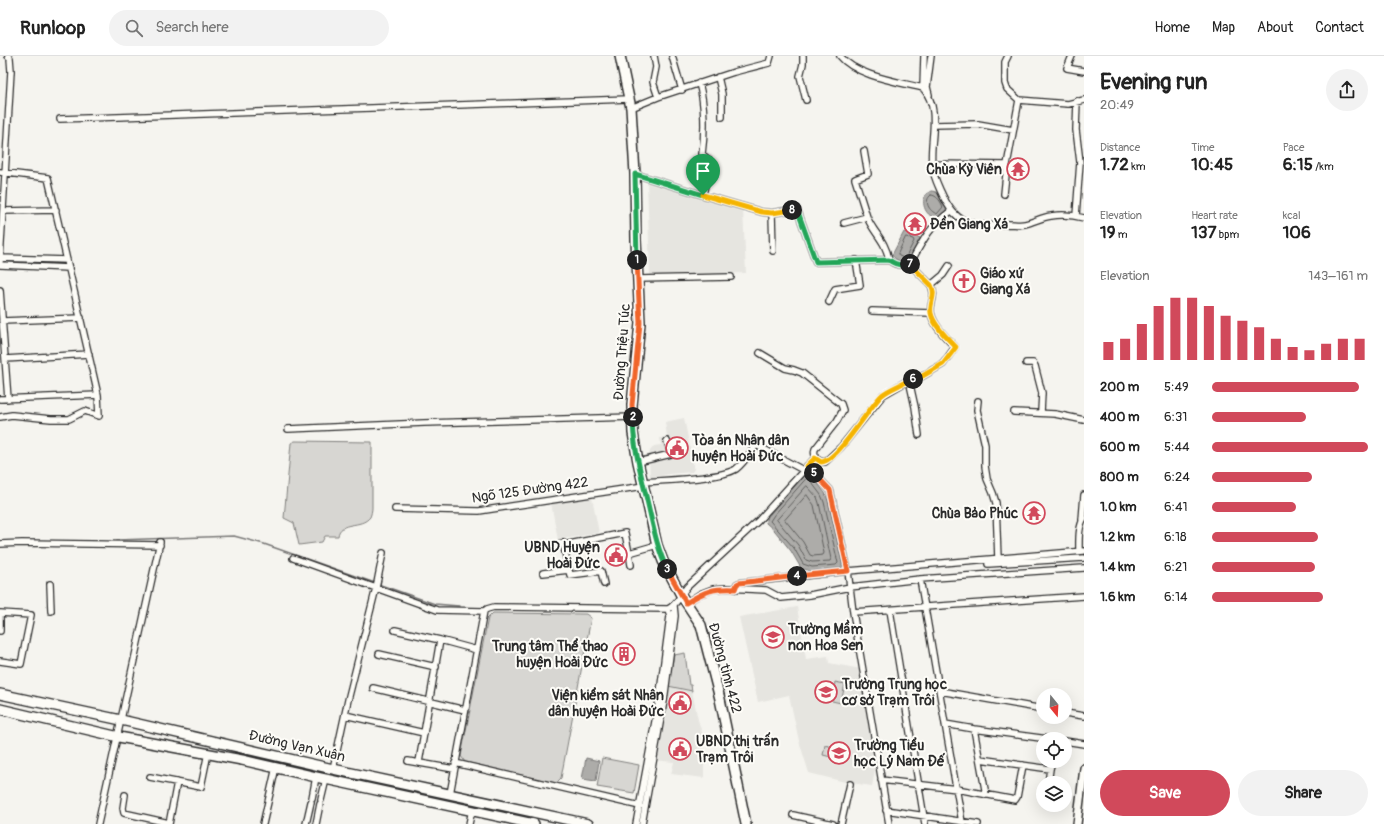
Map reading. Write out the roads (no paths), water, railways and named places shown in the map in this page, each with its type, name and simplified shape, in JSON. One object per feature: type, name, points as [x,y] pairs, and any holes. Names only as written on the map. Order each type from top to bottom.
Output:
[{"type":"main road","name":"Đường Triệu Túc","points":[[620,56],[630,104],[635,174],[636,240],[640,323],[632,405],[633,433],[638,462],[658,546],[663,560],[680,594]]},
{"type":"main road","name":"Đường tỉnh 422","points":[[680,594],[701,625],[720,699],[746,824]]},
{"type":"main road","name":"Đường Vạn Xuân","points":[[0,694],[450,794],[544,819],[588,824]]},
{"type":"main road","name":"Đường Vạn Xuân","points":[[0,709],[118,737],[276,767],[534,824]]},
{"type":"street","points":[[0,261],[3,211],[3,172],[11,70],[10,58],[8,56]]},
{"type":"street","points":[[654,56],[656,67],[653,82],[658,98]]},
{"type":"street","points":[[672,56],[682,90]]},
{"type":"street","points":[[60,119],[630,104],[658,98],[718,77],[764,63],[769,63],[771,56]]},
{"type":"street","points":[[803,56],[800,76],[806,100]]},
{"type":"street","points":[[840,56],[846,63],[863,72],[923,88],[929,95]]},
{"type":"street","points":[[923,88],[924,56]]},
{"type":"street","points":[[931,56],[927,86],[934,126],[933,173],[951,211],[961,220],[987,227],[1024,224],[1051,216],[1065,215],[1084,218]]},
{"type":"street","points":[[1008,56],[1005,62],[1005,83],[1007,89],[1019,100],[1068,104],[1084,100]]},
{"type":"street","points":[[1072,56],[1067,68],[1084,71]]},
{"type":"street","points":[[718,77],[722,94],[722,117]]},
{"type":"street","points":[[699,84],[704,103],[704,139],[702,154],[708,159],[707,176],[703,195]]},
{"type":"street","points":[[1004,194],[1007,165],[1019,100]]},
{"type":"street","points":[[1076,216],[1080,162],[1076,130],[1077,102]]},
{"type":"street","points":[[934,126],[978,124],[1013,130]]},
{"type":"street","points":[[864,151],[868,174],[855,179],[867,217],[884,243],[889,260],[893,264],[910,264]]},
{"type":"street","points":[[932,164],[1007,165]]},
{"type":"street","points":[[0,417],[12,415],[51,419],[69,419],[85,411],[99,416],[98,394],[48,178],[3,172]]},
{"type":"street","points":[[635,174],[745,208],[772,213],[797,209],[816,262],[889,260]]},
{"type":"street","points":[[3,211],[56,210]]},
{"type":"street","points":[[910,264],[925,236],[939,220],[951,211]]},
{"type":"street","points":[[772,213],[772,251]]},
{"type":"street","points":[[844,223],[867,217]]},
{"type":"street","points":[[0,258],[67,260]]},
{"type":"street","points":[[829,302],[835,289],[860,285],[856,260]]},
{"type":"street","points":[[815,458],[821,462],[828,460],[841,447],[883,395],[909,380],[919,378],[943,364],[956,347],[939,330],[931,313],[934,289],[910,264]]},
{"type":"street","points":[[0,265],[69,268]]},
{"type":"street","points":[[931,285],[943,275],[949,266]]},
{"type":"street","points":[[638,279],[731,277]]},
{"type":"street","points":[[0,290],[8,399]]},
{"type":"street","points":[[872,311],[931,313]]},
{"type":"street","points":[[2,321],[81,318]]},
{"type":"street","points":[[760,353],[785,368],[802,373],[841,404],[843,410],[837,421],[815,449],[815,458]]},
{"type":"street","points":[[5,359],[89,354]]},
{"type":"street","points":[[1026,363],[1033,363],[1035,366],[1042,393],[1040,412]]},
{"type":"street","points":[[909,380],[919,435]]},
{"type":"street","points":[[0,399],[98,394]]},
{"type":"street","points":[[978,401],[977,410],[985,445],[985,466],[987,479],[996,503],[998,559]]},
{"type":"street","points":[[1014,412],[1040,412],[1084,420]]},
{"type":"street","points":[[288,429],[432,422],[633,417]]},
{"type":"street","points":[[638,462],[671,454],[667,441]]},
{"type":"street","name":"Ngõ 125 Đường 422","points":[[395,509],[479,511],[644,484],[730,472],[739,466],[756,445],[805,468]]},
{"type":"street","points":[[636,824],[659,700],[671,608],[680,594],[758,521],[815,458]]},
{"type":"street","points":[[805,468],[830,490],[848,571],[853,612],[889,824]]},
{"type":"street","points":[[735,589],[739,583],[848,571],[1081,552],[1080,532],[1083,519],[1084,495]]},
{"type":"street","points":[[543,546],[563,543],[564,545],[624,533],[632,564]]},
{"type":"street","points":[[0,544],[160,544],[98,824]]},
{"type":"street","points":[[564,545],[570,575],[601,571],[604,584]]},
{"type":"street","points":[[629,553],[658,546]]},
{"type":"street","points":[[333,769],[383,553]]},
{"type":"street","points":[[293,558],[433,609],[484,611],[494,607],[671,608]]},
{"type":"street","points":[[988,564],[1084,558]]},
{"type":"street","points":[[686,603],[700,594],[713,589],[766,590],[781,598],[810,595],[850,587],[920,579],[1084,568]]},
{"type":"street","points":[[544,573],[568,570]]},
{"type":"street","points":[[920,579],[962,822]]},
{"type":"street","points":[[764,580],[766,590]]},
{"type":"street","points":[[50,584],[51,611]]},
{"type":"street","points":[[853,612],[1084,596]]},
{"type":"street","points":[[642,824],[664,701],[675,616],[671,608]]},
{"type":"street","points":[[890,610],[925,824]]},
{"type":"street","points":[[450,794],[484,611]]},
{"type":"street","points":[[0,631],[0,613],[32,612],[21,664],[0,661]]},
{"type":"street","points":[[396,630],[477,650]]},
{"type":"street","points":[[419,762],[440,640]]},
{"type":"street","points":[[379,654],[436,667]]},
{"type":"street","points":[[373,688],[430,703],[465,710]]},
{"type":"street","points":[[940,692],[1036,708]]},
{"type":"street","points":[[1072,713],[1084,716]]},
{"type":"street","points":[[345,715],[424,733]]},
{"type":"street","points":[[946,724],[1036,737]]},
{"type":"street","points":[[974,729],[986,795]]},
{"type":"street","points":[[1072,742],[1084,744]]},
{"type":"street","points":[[150,777],[201,787],[208,753]]},
{"type":"street","points":[[980,759],[1036,766]]},
{"type":"street","points":[[408,760],[454,766],[640,806]]},
{"type":"street","points":[[881,780],[957,789],[1013,800],[1017,797],[1022,765]]},
{"type":"street","points":[[263,824],[276,767]]},
{"type":"street","points":[[1049,776],[1050,768]]},
{"type":"street","points":[[1077,824],[1084,768]]},
{"type":"street","points":[[306,824],[316,777]]},
{"type":"street","points":[[316,824],[326,778]]},
{"type":"street","points":[[125,795],[123,808],[124,813],[169,823],[177,782]]},
{"type":"street","points":[[841,824],[850,784]]},
{"type":"street","points":[[469,824],[472,810]]},
{"type":"street","points":[[886,810],[978,824]]},
{"type":"street","points":[[793,815],[833,824]]},
{"type":"water","points":[[931,191],[939,194],[947,208],[938,218],[930,216],[924,206],[924,198],[926,194]]},
{"type":"water","points":[[904,232],[920,238],[908,262],[899,261],[892,255]]},
{"type":"water","points":[[808,471],[825,493],[828,501],[842,563],[842,567],[840,569],[811,571],[801,568],[791,551],[775,531],[766,523],[766,519]]},
{"type":"water","points":[[586,758],[599,761],[596,781],[582,779]]},
{"type":"waterway","points":[[117,540],[234,536],[264,544],[375,583]]},
{"type":"waterway","points":[[378,584],[435,604],[459,606]]},
{"type":"place","name":"Chùa Kỳ Viên","points":[[1018,169]]},
{"type":"place","name":"Đền Giang Xá","points":[[915,224]]},
{"type":"place","name":"Giáo xứ Giang Xá","points":[[964,281]]},
{"type":"place","name":"Tòa án Nhân dân huyện Hoài Đức","points":[[677,448]]},
{"type":"place","name":"Chùa Bảo Phúc","points":[[1034,513]]},
{"type":"place","name":"UBND Huyện Hoài Đức","points":[[616,555]]},
{"type":"place","name":"Trường Mầm non Hoa Sen","points":[[773,637]]},
{"type":"place","name":"Trung tâm Thể thao huyện Hoài Đức","points":[[624,654]]},
{"type":"place","name":"Trường Trung học cơ sở Trạm Trôi","points":[[826,692]]},
{"type":"place","name":"Viện kiểm sát Nhân dân huyện Hoài Đức","points":[[680,703]]},
{"type":"place","name":"UBND thị trấn Trạm Trôi","points":[[680,749]]},
{"type":"place","name":"Trường Tiểu học Lý Nam Đế","points":[[839,753]]}]
